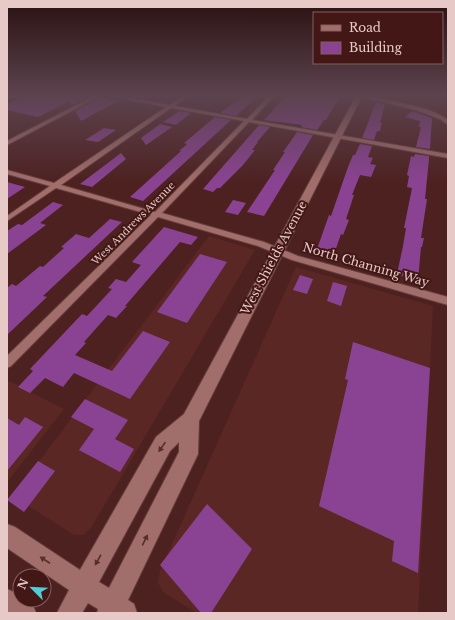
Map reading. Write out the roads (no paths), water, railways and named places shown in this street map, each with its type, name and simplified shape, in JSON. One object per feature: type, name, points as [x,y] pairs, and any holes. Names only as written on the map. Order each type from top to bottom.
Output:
[{"type":"main road","name":"West Shields Avenue","points":[[69,613],[163,444],[190,420],[277,250],[344,125]]},
{"type":"main road","name":"West Shields Avenue","points":[[116,610],[188,454],[190,420]]},
{"type":"main road","points":[[7,534],[84,585],[116,610]]},
{"type":"main road","points":[[7,601],[24,613]]},
{"type":"street","points":[[7,143],[42,125]]},
{"type":"street","points":[[7,219],[143,125]]},
{"type":"street","name":"West Andrews Avenue","points":[[7,362],[158,213],[244,125]]},
{"type":"street","points":[[270,125],[448,156]]},
{"type":"street","points":[[7,172],[158,213]]},
{"type":"street","name":"North Channing Way","points":[[158,213],[261,244],[294,258],[448,301]]}]
